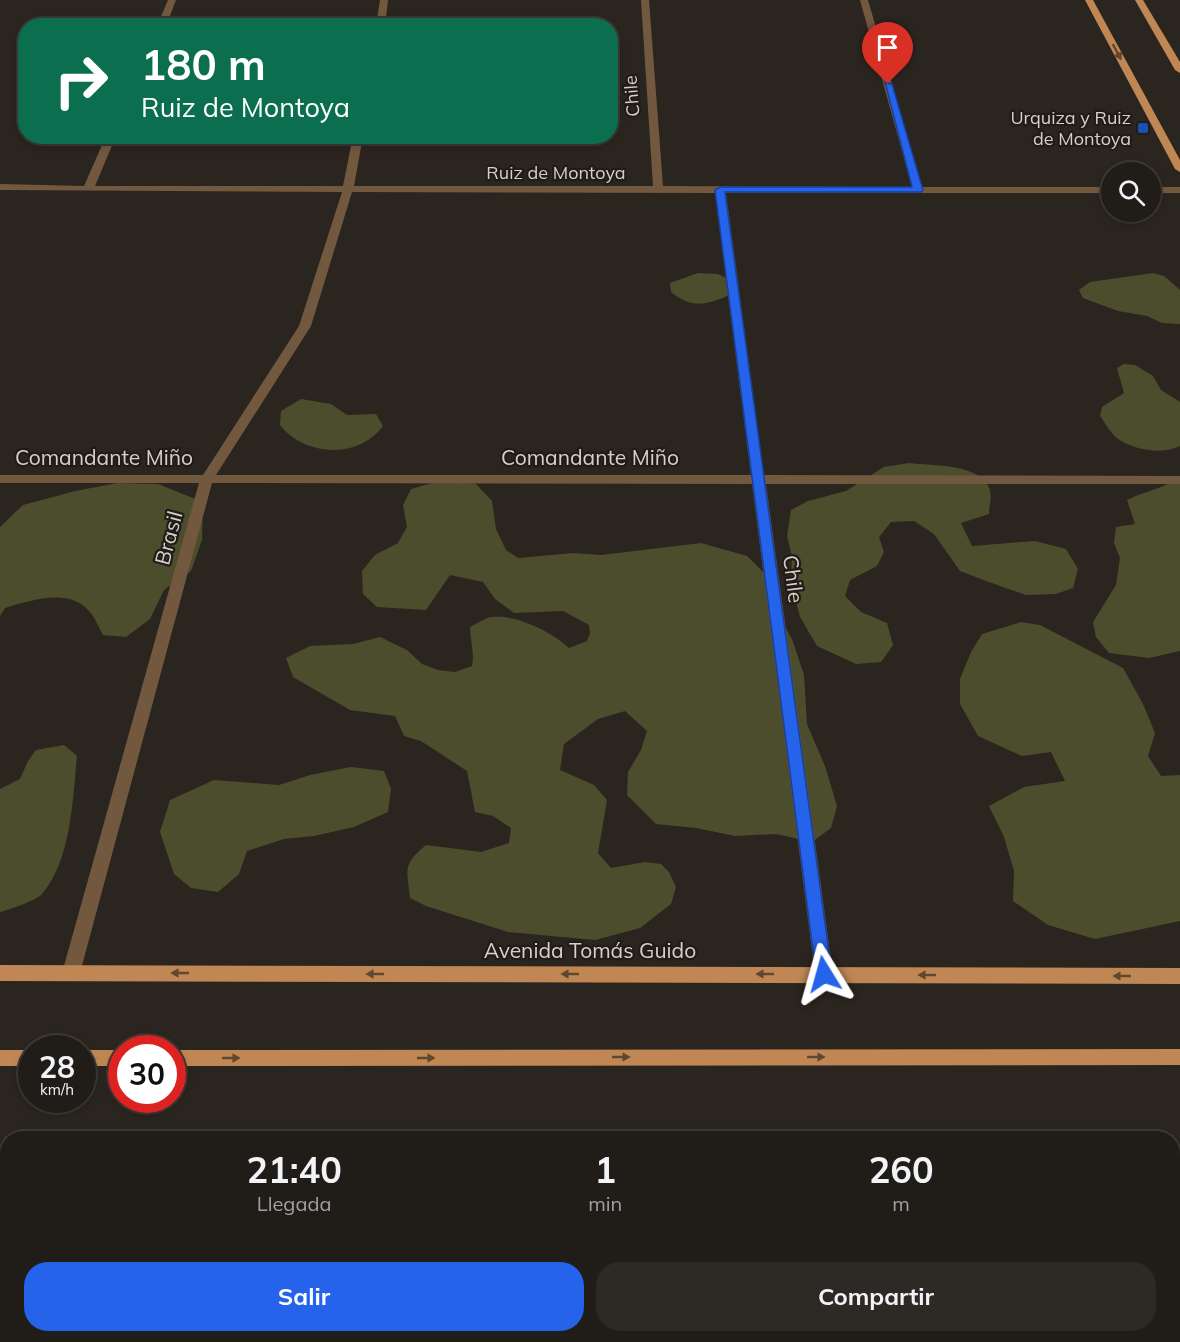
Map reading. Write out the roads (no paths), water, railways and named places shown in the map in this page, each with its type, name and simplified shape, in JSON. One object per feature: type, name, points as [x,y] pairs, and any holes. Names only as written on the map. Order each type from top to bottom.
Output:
[{"type":"main road","points":[[1089,0],[1180,169]]},
{"type":"main road","points":[[1139,0],[1179,65]]},
{"type":"main road","name":"Avenida Tomás Guido","points":[[0,973],[1180,976]]},
{"type":"main road","points":[[186,1058],[1180,1057]]},
{"type":"main road","points":[[0,1058],[18,1058]]},
{"type":"street","points":[[164,18],[172,0]]},
{"type":"street","points":[[381,18],[384,0]]},
{"type":"street","name":"Chile","points":[[645,0],[658,190]]},
{"type":"street","points":[[864,0],[918,190]]},
{"type":"street","points":[[88,189],[108,144]]},
{"type":"street","name":"Brasil","points":[[71,973],[207,479],[305,326],[348,189],[356,144]]},
{"type":"street","name":"Ruiz de Montoya","points":[[0,187],[1101,190]]},
{"type":"street","name":"Chile","points":[[720,190],[824,974]]},
{"type":"street","points":[[1161,190],[1180,190]]},
{"type":"street","name":"Comandante Miño","points":[[0,479],[1180,480]]},
{"type":"place","name":"Urquiza y Ruiz de Montoya","points":[[1143,128]]}]
